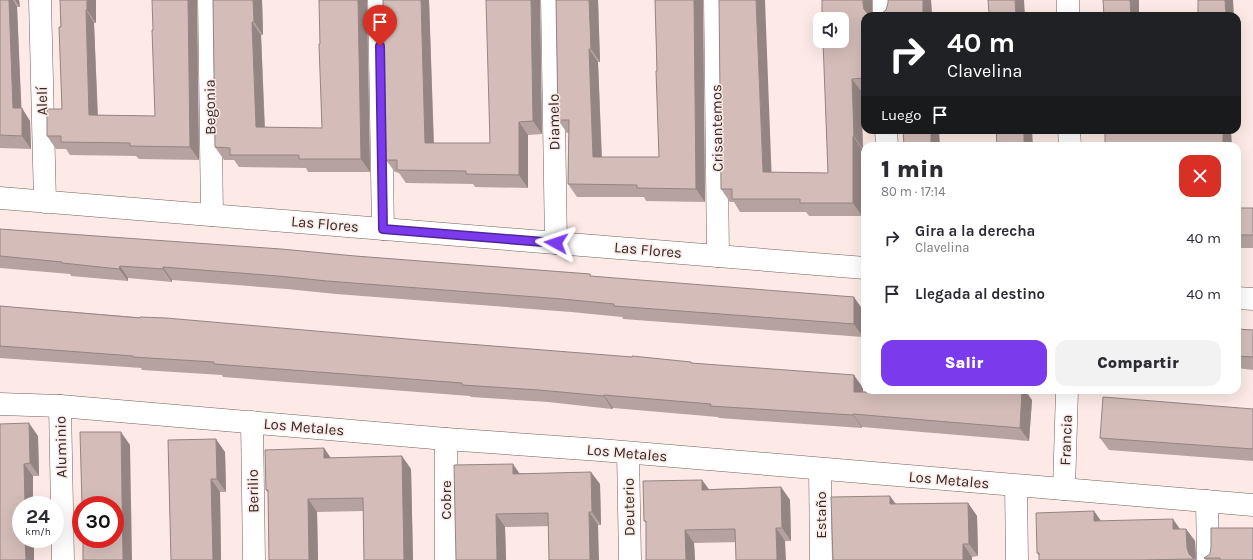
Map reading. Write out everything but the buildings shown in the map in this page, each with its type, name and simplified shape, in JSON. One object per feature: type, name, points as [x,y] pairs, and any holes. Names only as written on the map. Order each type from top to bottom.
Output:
[{"type":"street","name":"Alelí","points":[[40,0],[45,202]]},
{"type":"street","name":"Begonia","points":[[209,0],[212,215]]},
{"type":"street","points":[[379,0],[383,229]]},
{"type":"street","name":"Diamelo","points":[[552,0],[556,243]]},
{"type":"street","name":"Crisantemos","points":[[715,0],[718,256]]},
{"type":"street","points":[[884,0],[884,12]]},
{"type":"street","points":[[1068,0],[1068,12]]},
{"type":"street","name":"Las Flores","points":[[0,198],[861,268]]},
{"type":"street","points":[[1241,298],[1253,299]]},
{"type":"street","name":"Francia","points":[[1064,489],[1068,394]]},
{"type":"street","name":"Los Metales","points":[[0,404],[60,406],[1253,505]]},
{"type":"street","name":"Aluminio","points":[[60,406],[63,560]]},
{"type":"street","name":"Berilio","points":[[252,422],[254,560]]},
{"type":"street","name":"Cobre","points":[[446,439],[446,560]]},
{"type":"street","name":"Deuterio","points":[[628,453],[630,560]]},
{"type":"street","name":"Estaño","points":[[820,469],[821,560]]},
{"type":"street","points":[[1016,486],[1017,560]]},
{"type":"street","points":[[1207,501],[1208,560]]},
{"type":"route","points":[[380,46],[383,229],[556,243]]}]
